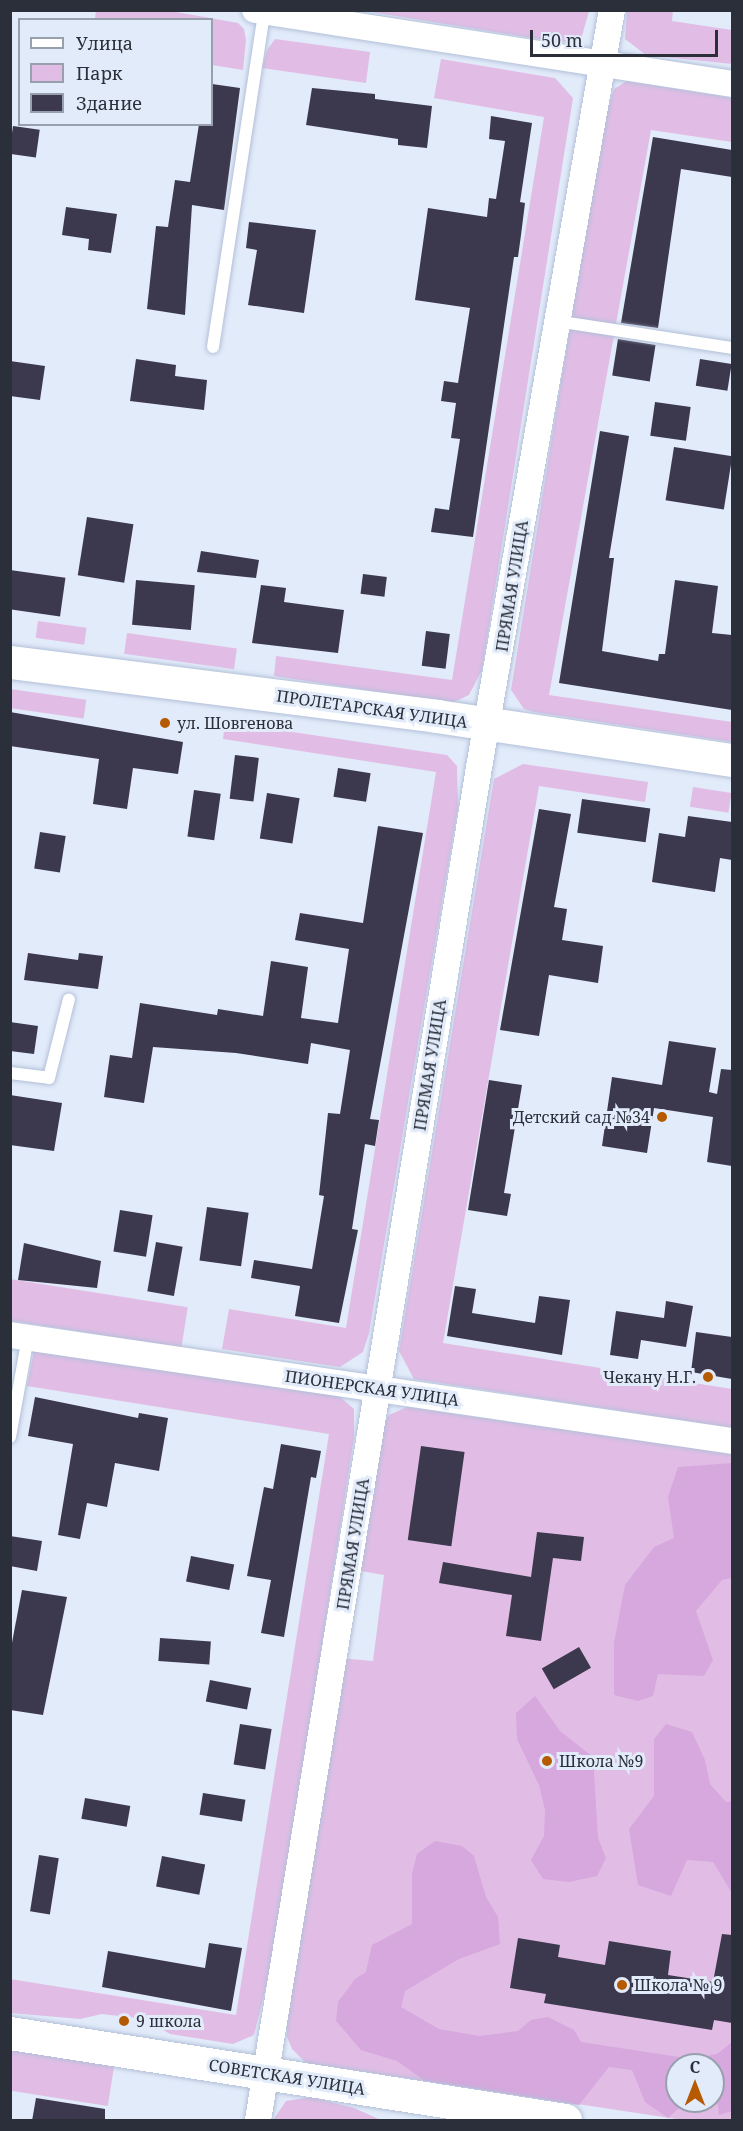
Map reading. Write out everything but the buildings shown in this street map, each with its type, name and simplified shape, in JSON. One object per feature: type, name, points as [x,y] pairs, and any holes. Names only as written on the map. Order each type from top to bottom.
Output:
[{"type":"street","name":"ПРЯМАЯ УЛИЦА","points":[[258,2121],[487,724],[612,10]]},
{"type":"street","points":[[259,11],[732,84]]},
{"type":"street","name":"ПРОЛЕТАРСКАЯ УЛИЦА","points":[[10,662],[487,724],[732,760]]},
{"type":"street","name":"ПИОНЕРСКАЯ УЛИЦА","points":[[19,1336],[732,1441]]},
{"type":"street","name":"СОВЕТСКАЯ УЛИЦА","points":[[10,2033],[565,2121]]},
{"type":"lane","points":[[213,347],[259,11]]},
{"type":"lane","points":[[556,321],[732,348]]},
{"type":"lane","points":[[10,1073],[49,1078],[69,999]]},
{"type":"lane","points":[[10,1437],[19,1336]]},
{"type":"green space","points":[[165,10],[210,18],[95,18],[96,11]]},
{"type":"green space","points":[[365,11],[589,11],[582,36],[574,41],[557,42]]},
{"type":"green space","points":[[627,11],[673,11],[672,21],[732,30],[732,64],[646,55],[625,39]]},
{"type":"green space","points":[[213,19],[238,23],[244,29],[246,40],[243,70],[213,65]]},
{"type":"green space","points":[[275,39],[370,52],[366,83],[262,68],[267,50]]},
{"type":"green space","points":[[441,59],[555,78],[573,98],[482,670],[469,695],[452,703],[274,676],[276,656],[452,680],[544,117],[434,98]]},
{"type":"green space","points":[[627,81],[732,98],[732,142],[651,130],[549,695],[732,722],[732,742],[534,712],[524,709],[511,690],[603,123],[614,89]]},
{"type":"green space","points":[[38,621],[87,628],[84,645],[36,638]]},
{"type":"green space","points":[[127,633],[237,648],[234,669],[124,654]]},
{"type":"green space","points":[[10,689],[86,700],[84,719],[10,708]]},
{"type":"green space","points":[[225,722],[447,755],[457,766],[458,807],[369,1333],[363,1352],[340,1367],[222,1349],[229,1309],[346,1328],[436,772],[223,739]]},
{"type":"green space","points":[[523,764],[648,782],[645,802],[539,786],[443,1343],[732,1389],[732,1428],[414,1379],[399,1351],[494,779]]},
{"type":"green space","points":[[693,787],[732,793],[728,813],[690,807]]},
{"type":"green space","points":[[10,1279],[188,1307],[181,1348],[10,1321]]},
{"type":"green space","points":[[35,1345],[338,1395],[354,1409],[354,1437],[275,1951],[254,2035],[233,2044],[170,2034],[145,2019],[102,2014],[80,2019],[11,2013],[10,1979],[236,2015],[329,1434],[27,1386]]},
{"type":"green space","name":"Школа №9","points":[[407,1407],[732,1454],[732,2120],[683,2120],[306,2063],[292,2049],[287,2037],[287,2017],[340,1658],[373,1661],[384,1575],[361,1571],[382,1425],[389,1415]]},
{"type":"green space","points":[[10,2046],[115,2063],[108,2106],[10,2091]]},
{"type":"green space","points":[[311,2097],[354,2108],[381,2120],[273,2120],[286,2101]]},
{"type":"shaded area","points":[[732,1463],[732,1578],[722,1580],[696,1611],[713,1660],[704,1676],[658,1674],[653,1696],[638,1701],[614,1695],[614,1643],[625,1585],[654,1547],[674,1538],[668,1497],[678,1467]]},
{"type":"shaded area","points":[[535,1696],[560,1731],[593,1757],[598,1838],[606,1858],[597,1876],[569,1882],[543,1879],[531,1860],[544,1836],[545,1810],[539,1785],[517,1739],[516,1713]]},
{"type":"shaded area","points":[[666,1724],[692,1732],[705,1760],[710,1784],[726,1802],[732,1801],[732,1893],[713,1862],[687,1860],[671,1896],[638,1885],[629,1829],[654,1796],[654,1739]]},
{"type":"shaded area","points":[[435,1841],[462,1846],[474,1856],[486,1897],[498,1917],[500,1944],[459,1959],[405,1991],[401,2007],[439,2029],[480,2036],[518,2031],[531,2020],[548,2017],[574,2030],[581,2042],[665,2055],[665,2113],[674,2113],[668,2118],[645,2102],[632,2070],[609,2067],[579,2105],[425,2081],[397,2061],[361,2050],[336,2021],[338,2002],[355,1979],[366,1972],[372,1945],[412,1924],[412,1874],[417,1854]]},
{"type":"shaded area","points":[[732,2042],[732,2111],[719,2115],[719,2113],[725,2113],[725,2053],[718,2053]]},
{"type":"place","name":"ул. Шовгенова","points":[[165,723]]},
{"type":"place","name":"Детский сад №34","points":[[662,1117]]},
{"type":"place","name":"Чекану Н.Г.","points":[[708,1377]]},
{"type":"place","name":"Школа №9","points":[[547,1761]]},
{"type":"place","name":"Школа № 9","points":[[622,1985]]},
{"type":"place","name":"9 школа","points":[[124,2021]]}]
